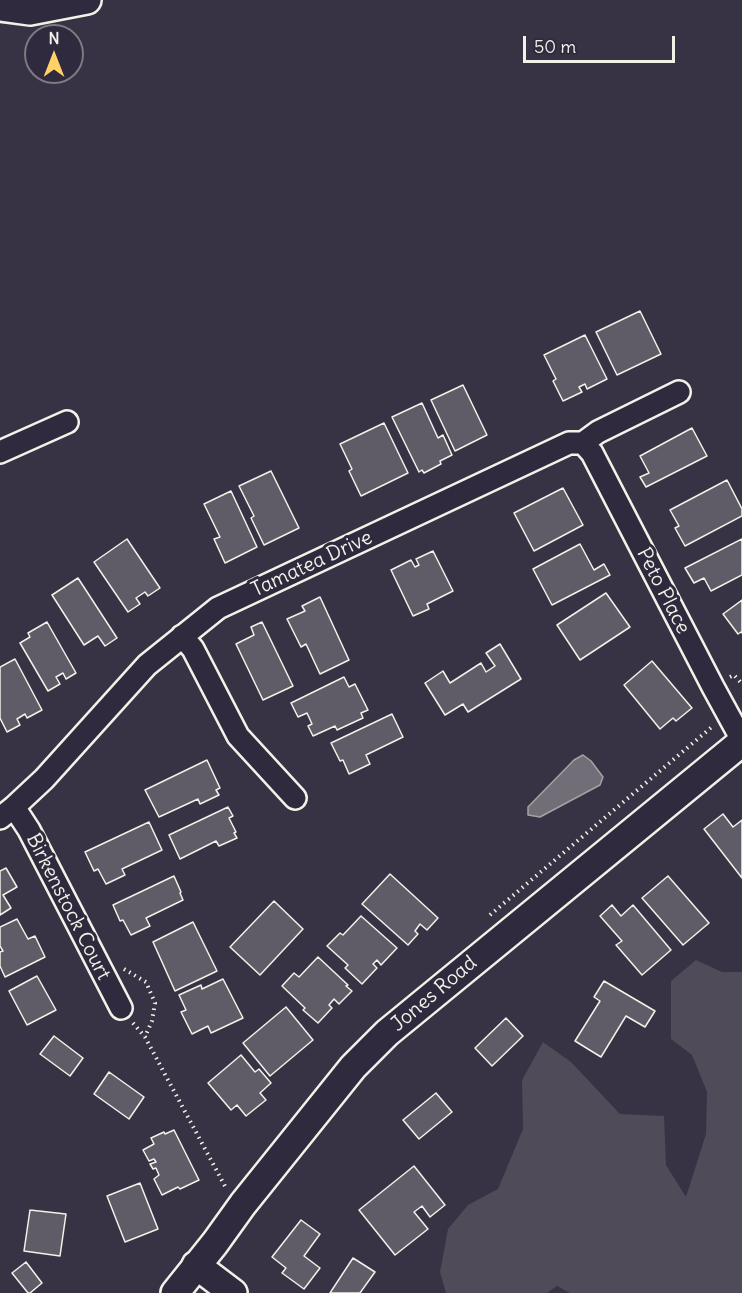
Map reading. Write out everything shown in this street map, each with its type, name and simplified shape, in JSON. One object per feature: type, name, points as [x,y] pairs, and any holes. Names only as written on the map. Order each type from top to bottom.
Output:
[{"type":"street","points":[[0,7],[30,11],[87,0]]},
{"type":"street","name":"Tamatea Drive","points":[[7,812],[44,779],[147,665],[218,608],[569,443],[583,443],[598,432],[680,392]]},
{"type":"street","points":[[0,452],[67,422]]},
{"type":"street","name":"Peto Place","points":[[583,443],[592,453],[713,687],[738,744]]},
{"type":"street","points":[[182,636],[193,649],[238,736],[295,798]]},
{"type":"street","name":"Jones Road","points":[[175,1293],[353,1067],[387,1033],[738,744]]},
{"type":"street","name":"Birkenstock Court","points":[[7,812],[29,830],[121,1008]]},
{"type":"street","points":[[196,1266],[233,1293]]},
{"type":"path","points":[[714,718],[713,725],[738,744]]},
{"type":"path","points":[[121,966],[146,982],[155,1003],[152,1021],[145,1037]]},
{"type":"path","points":[[121,1008],[145,1037],[224,1187],[243,1204]]},
{"type":"shaded area","points":[[583,755],[591,761],[603,777],[600,785],[540,817],[528,815],[528,807],[574,760]]},
{"type":"shaded area","points":[[696,960],[722,972],[742,972],[742,1293],[570,1293],[557,1286],[547,1293],[446,1293],[440,1272],[448,1229],[468,1205],[498,1189],[523,1129],[522,1080],[543,1042],[571,1062],[620,1114],[664,1116],[666,1165],[686,1197],[706,1134],[707,1092],[692,1055],[671,1039],[671,981]]},
{"type":"building","points":[[640,311],[661,354],[617,375],[596,332]]},
{"type":"building","points":[[585,335],[607,379],[587,389],[585,384],[579,387],[582,392],[563,401],[553,381],[556,379],[544,355]]},
{"type":"building","points":[[463,385],[487,435],[455,451],[431,400]]},
{"type":"building","points":[[422,403],[438,438],[443,435],[452,455],[424,473],[422,470],[419,472],[392,417]]},
{"type":"building","points":[[384,423],[408,473],[361,496],[340,444]]},
{"type":"building","points":[[692,428],[707,456],[646,487],[640,477],[649,473],[640,456]]},
{"type":"building","points":[[271,471],[299,528],[264,545],[251,518],[254,516],[239,486]]},
{"type":"building","points":[[727,480],[742,509],[742,516],[685,546],[675,528],[679,526],[670,510]]},
{"type":"building","points":[[563,488],[583,525],[534,551],[514,513]]},
{"type":"building","points":[[231,491],[257,547],[225,563],[214,539],[220,537],[204,504]]},
{"type":"building","points":[[127,539],[160,588],[148,596],[145,592],[136,598],[140,604],[128,612],[94,562]]},
{"type":"building","points":[[742,539],[742,575],[711,591],[704,578],[694,583],[685,568]]},
{"type":"building","points":[[580,544],[594,570],[604,564],[610,575],[552,605],[533,569]]},
{"type":"building","points":[[433,551],[453,591],[427,604],[429,609],[413,616],[391,570],[411,560],[415,567],[419,565],[416,559]]},
{"type":"building","points":[[78,578],[117,638],[105,646],[98,636],[84,645],[52,595]]},
{"type":"building","points":[[606,593],[630,627],[580,660],[557,625]]},
{"type":"building","points":[[320,597],[349,660],[320,674],[306,644],[301,647],[287,619],[305,611],[302,606]]},
{"type":"building","points":[[742,600],[742,633],[738,634],[723,614]]},
{"type":"building","points":[[47,622],[76,673],[66,679],[63,673],[56,677],[60,684],[48,691],[20,643],[30,637],[28,633]]},
{"type":"building","points":[[262,622],[293,686],[263,700],[236,644],[254,635],[251,627]]},
{"type":"building","points":[[500,644],[521,679],[468,712],[463,704],[445,715],[425,683],[443,671],[450,683],[481,663],[486,672],[495,666],[486,653]]},
{"type":"building","points":[[15,659],[42,710],[27,718],[25,714],[17,719],[20,725],[7,732],[0,718],[0,667]]},
{"type":"building","points":[[652,661],[692,708],[676,721],[673,718],[660,729],[624,685]]},
{"type":"building","points":[[344,677],[349,687],[355,684],[368,710],[361,713],[363,718],[337,730],[335,726],[313,736],[308,726],[312,724],[307,713],[298,717],[291,703]]},
{"type":"building","points":[[392,714],[403,737],[366,755],[370,764],[349,774],[343,760],[340,761],[331,743]]},
{"type":"building","points":[[207,760],[220,788],[216,790],[219,795],[200,804],[198,799],[159,817],[145,790]]},
{"type":"building","points":[[228,807],[233,816],[229,818],[237,838],[219,846],[216,841],[180,859],[169,835]]},
{"type":"building","points":[[723,814],[733,827],[742,820],[742,878],[704,829]]},
{"type":"building","points":[[149,822],[162,850],[122,869],[125,875],[106,884],[98,869],[94,871],[85,852]]},
{"type":"building","points":[[6,868],[17,887],[3,895],[11,908],[0,915],[0,871]]},
{"type":"building","points":[[390,874],[438,918],[427,930],[420,924],[415,931],[418,934],[408,945],[362,904]]},
{"type":"building","points":[[174,876],[183,900],[146,918],[150,926],[131,935],[123,920],[120,921],[113,905]]},
{"type":"building","points":[[668,876],[709,923],[683,945],[642,898]]},
{"type":"building","points":[[274,901],[303,929],[260,975],[230,947]]},
{"type":"building","points":[[612,905],[621,916],[633,905],[671,950],[642,975],[616,945],[622,941],[600,916]]},
{"type":"building","points":[[361,916],[397,948],[381,965],[377,960],[373,964],[377,968],[362,984],[345,968],[348,965],[327,946],[340,933],[343,935]]},
{"type":"building","points":[[17,919],[28,939],[35,936],[45,957],[5,977],[0,966],[0,952],[3,951],[0,946],[0,927]]},
{"type":"building","points":[[193,922],[217,971],[175,991],[153,942]]},
{"type":"building","points":[[318,957],[352,991],[339,1004],[334,999],[329,1005],[332,1008],[318,1023],[282,986],[294,973],[299,977]]},
{"type":"building","points":[[37,976],[56,1010],[27,1025],[9,991]]},
{"type":"building","points":[[223,979],[243,1018],[211,1033],[208,1026],[192,1034],[181,1012],[186,1010],[179,995],[201,985],[202,989]]},
{"type":"building","points":[[604,981],[655,1011],[645,1027],[626,1016],[601,1057],[575,1041],[600,1001],[594,997]]},
{"type":"building","points":[[286,1007],[313,1040],[270,1076],[243,1043]]},
{"type":"building","points":[[506,1018],[523,1036],[492,1066],[475,1048]]},
{"type":"building","points":[[54,1036],[83,1058],[70,1076],[40,1054]]},
{"type":"building","points":[[241,1055],[255,1072],[259,1069],[271,1083],[260,1093],[266,1100],[246,1116],[237,1105],[231,1110],[208,1083]]},
{"type":"building","points":[[109,1072],[144,1097],[129,1119],[94,1094]]},
{"type":"building","points":[[436,1093],[452,1112],[419,1139],[403,1120]]},
{"type":"building","points":[[174,1130],[199,1180],[162,1195],[154,1179],[159,1175],[156,1168],[153,1169],[150,1164],[156,1162],[154,1159],[149,1161],[143,1150],[154,1144],[151,1138]]},
{"type":"building","points":[[414,1166],[445,1205],[430,1217],[422,1206],[414,1212],[428,1229],[395,1255],[359,1210]]},
{"type":"building","points":[[140,1183],[158,1229],[125,1242],[107,1196]]},
{"type":"building","points":[[30,1210],[66,1214],[60,1256],[24,1251]]},
{"type":"building","points":[[301,1220],[320,1234],[304,1256],[320,1268],[304,1289],[282,1273],[286,1268],[272,1257]]},
{"type":"building","points":[[353,1258],[375,1272],[360,1293],[330,1293]]},
{"type":"building","points":[[26,1262],[42,1283],[30,1293],[12,1273]]}]
